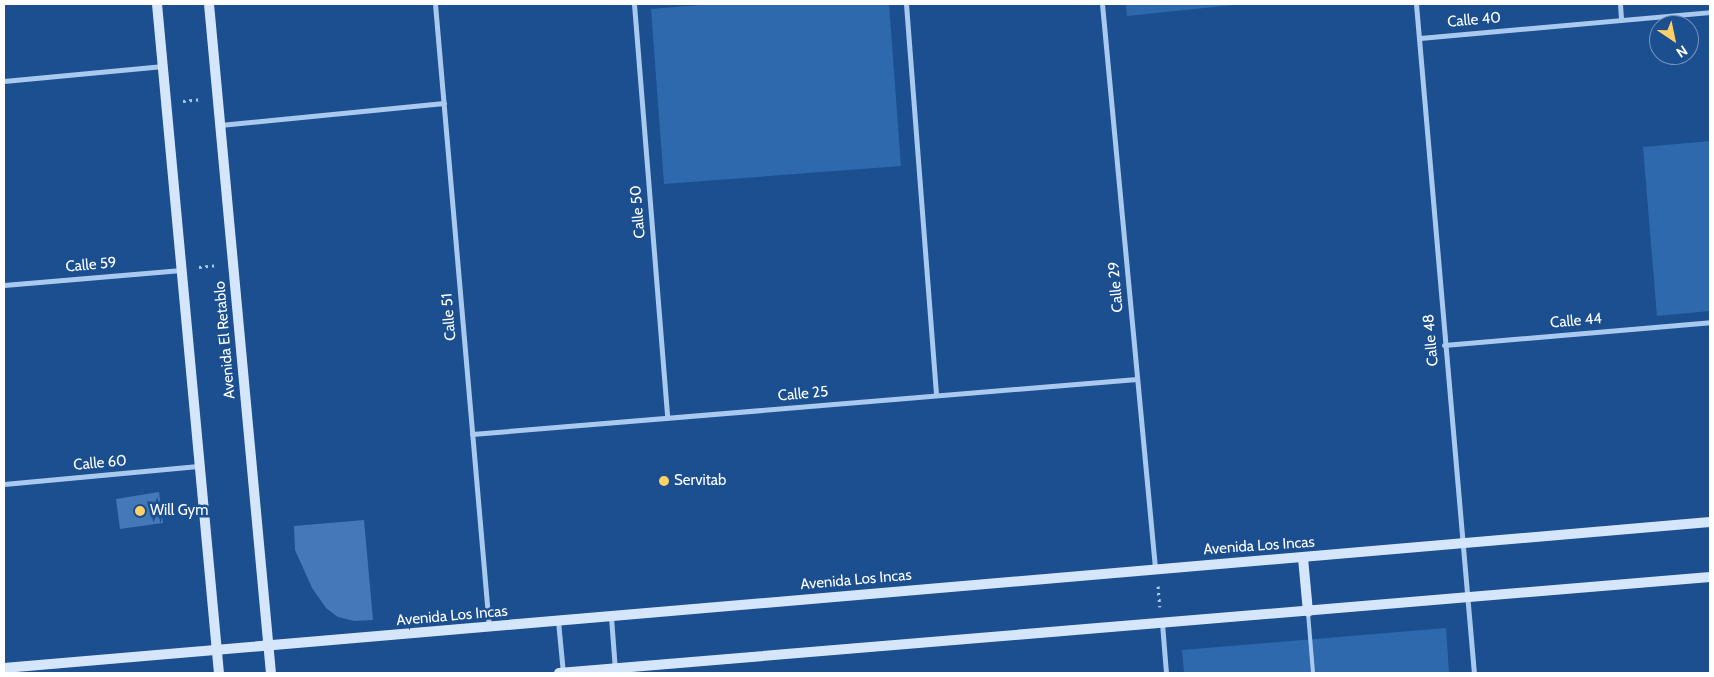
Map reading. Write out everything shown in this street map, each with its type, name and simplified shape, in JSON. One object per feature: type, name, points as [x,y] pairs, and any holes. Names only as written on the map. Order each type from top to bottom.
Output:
[{"type":"main road","points":[[157,4],[198,466],[219,673]]},
{"type":"main road","name":"Avenida El Retablo","points":[[209,4],[271,673]]},
{"type":"main road","name":"Avenida Los Incas","points":[[4,668],[268,648],[1155,568],[1303,558],[1710,522]]},
{"type":"main road","points":[[1303,558],[1308,612]]},
{"type":"main road","points":[[562,673],[615,671],[1710,577]]},
{"type":"street","name":"Calle 51","points":[[435,4],[489,628]]},
{"type":"street","name":"Calle 50","points":[[634,4],[667,418]]},
{"type":"street","points":[[906,4],[936,395]]},
{"type":"street","name":"Calle 29","points":[[1102,4],[1155,568]]},
{"type":"street","name":"Calle 48","points":[[1416,4],[1444,345],[1474,673]]},
{"type":"street","points":[[1620,4],[1621,20]]},
{"type":"street","name":"Calle 40","points":[[1420,38],[1710,12]]},
{"type":"street","points":[[4,81],[163,66]]},
{"type":"street","points":[[220,125],[444,104]]},
{"type":"street","name":"Calle 59","points":[[4,285],[181,270]]},
{"type":"street","name":"Calle 44","points":[[1444,345],[1710,322]]},
{"type":"street","name":"Calle 25","points":[[472,434],[1137,379]]},
{"type":"street","name":"Calle 60","points":[[4,484],[198,466]]},
{"type":"street","points":[[611,617],[615,671]]},
{"type":"street","points":[[558,621],[562,673]]},
{"type":"street","points":[[1162,623],[1166,673]]},
{"type":"lane","points":[[1308,612],[1314,673]]},
{"type":"path","points":[[166,102],[217,98]]},
{"type":"path","points":[[181,270],[233,263]]},
{"type":"path","points":[[1155,568],[1162,623]]},
{"type":"shaded area","points":[[713,4],[889,4],[901,166],[664,184],[651,9]]},
{"type":"shaded area","points":[[1126,4],[1243,4],[1127,16]]},
{"type":"shaded area","points":[[1710,141],[1710,311],[1657,316],[1643,147]]},
{"type":"shaded area","points":[[1446,628],[1449,673],[1184,673],[1182,650]]},
{"type":"building","name":"Will Gym","points":[[159,492],[163,523],[120,529],[116,499]]},
{"type":"building","points":[[364,520],[373,620],[354,621],[338,617],[326,608],[312,588],[295,550],[294,526]]},
{"type":"place","name":"Servitab","points":[[664,481]]},
{"type":"place","name":"Will Gym","points":[[140,511]]}]
